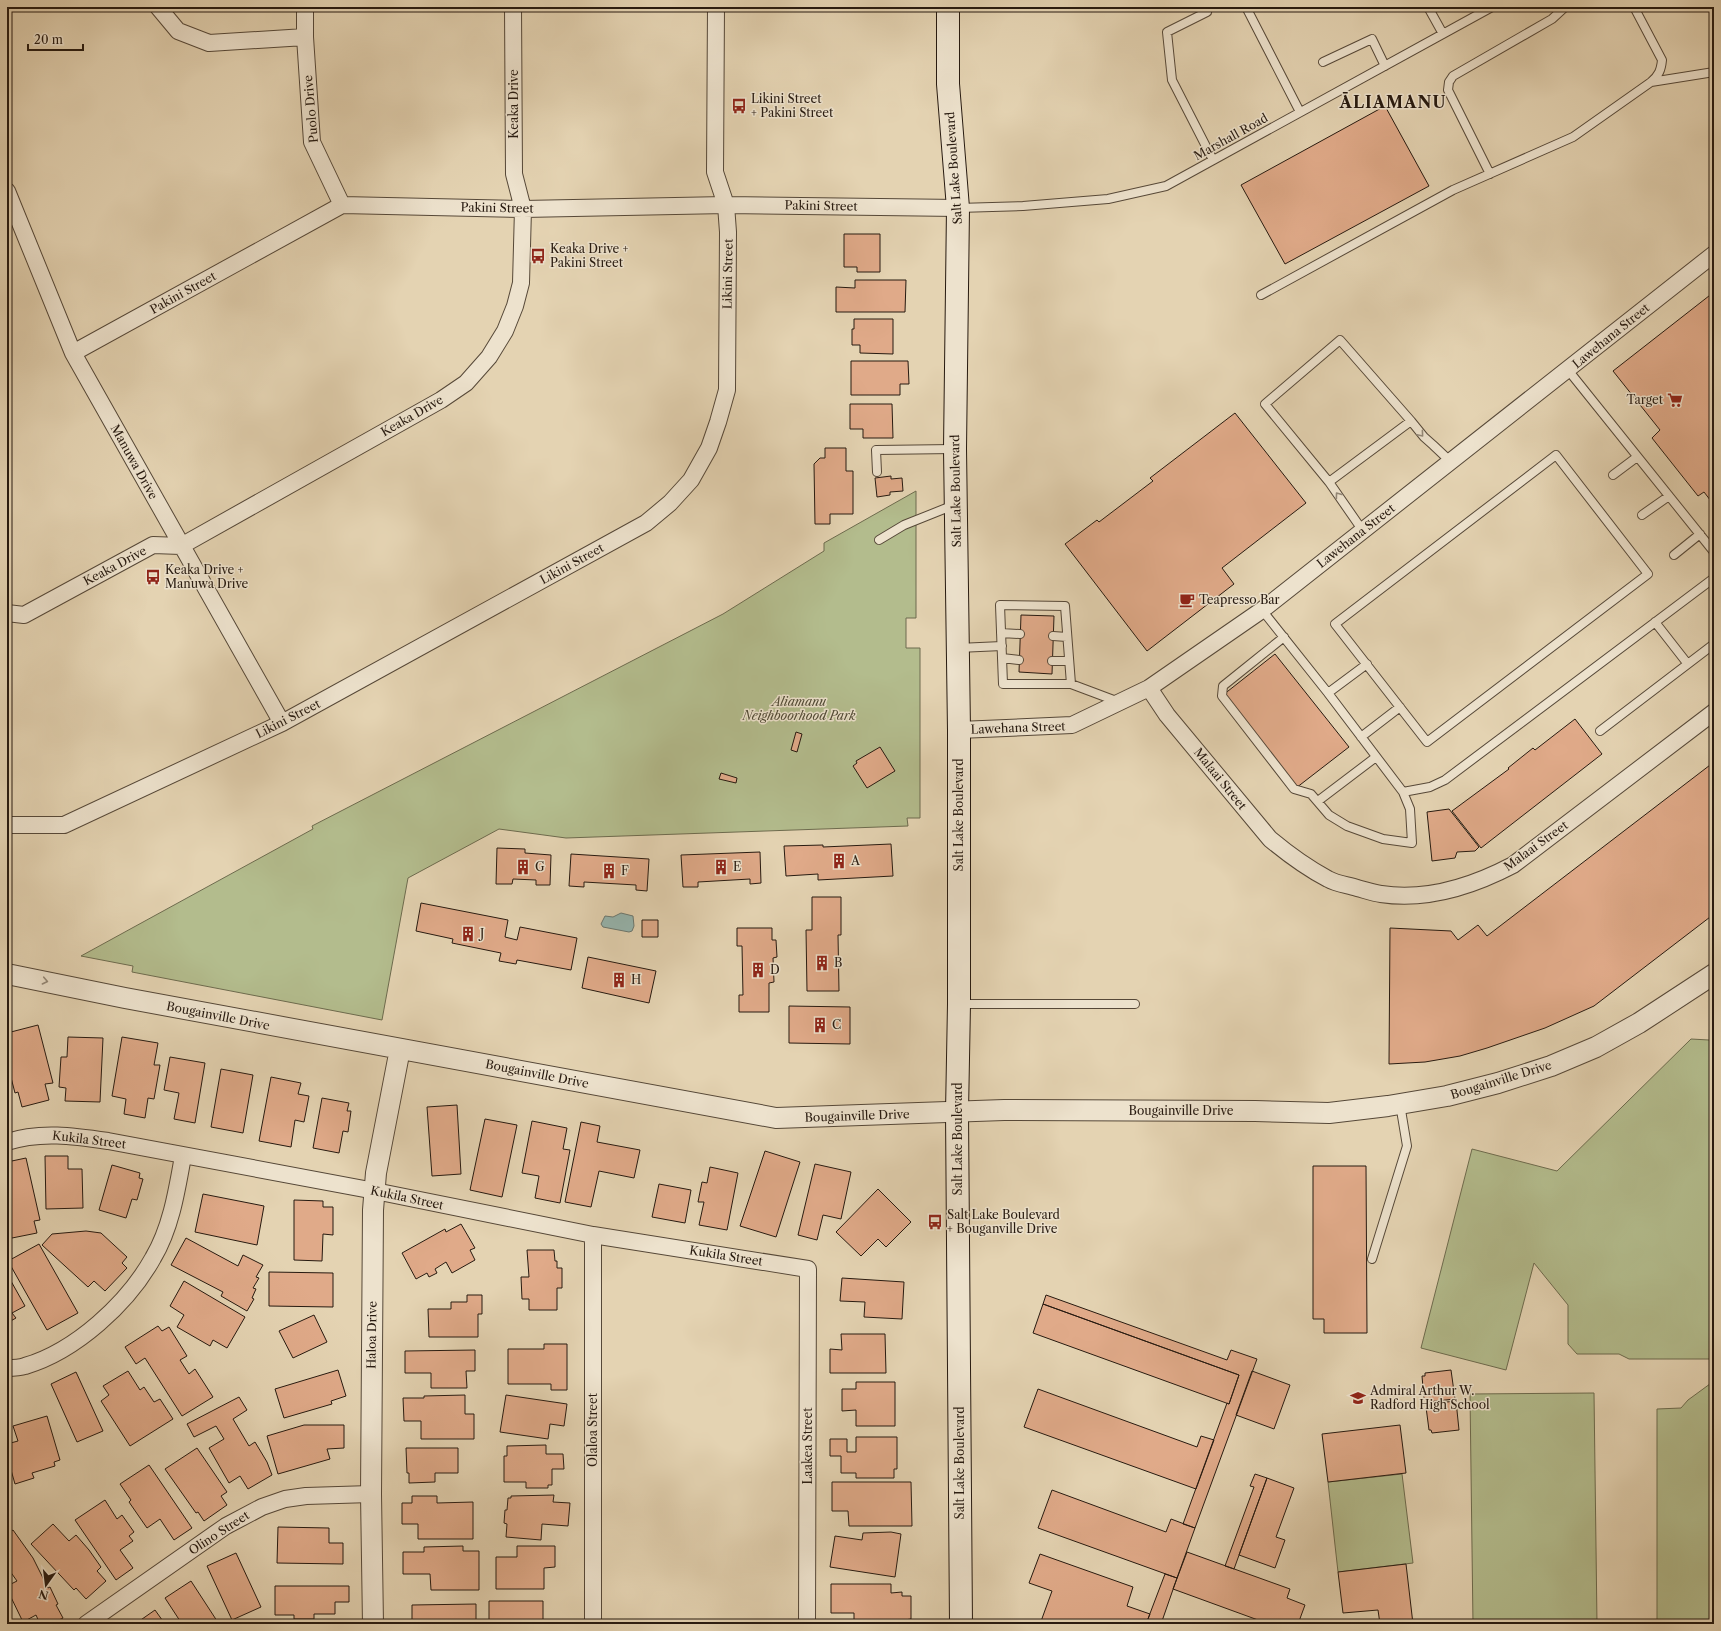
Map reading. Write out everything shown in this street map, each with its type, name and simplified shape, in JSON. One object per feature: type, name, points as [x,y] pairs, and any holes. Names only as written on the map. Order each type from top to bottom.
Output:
[{"type":"main road","name":"Salt Lake Boulevard","points":[[948,7],[948,84],[958,208],[955,449],[957,504],[959,730],[959,1004],[957,1112],[961,1624]]},
{"type":"street","points":[[158,7],[178,31],[209,43],[305,37]]},
{"type":"street","name":"Puolo Drive","points":[[305,7],[305,37],[312,142],[342,205]]},
{"type":"street","name":"Keaka Drive","points":[[7,613],[24,615],[153,545],[181,546],[442,400],[466,383],[489,357],[505,332],[516,306],[521,283],[522,209],[514,174],[513,7]]},
{"type":"street","name":"Likini Street","points":[[7,825],[64,825],[282,723],[646,523],[670,503],[691,480],[709,448],[718,422],[726,390],[728,232],[726,205],[715,172],[716,7]]},
{"type":"street","name":"Manuwa Drive","points":[[7,191],[73,353],[282,723]]},
{"type":"street","name":"Pakini Street","points":[[73,353],[342,205],[522,209],[726,205],[958,208]]},
{"type":"street","name":"Lawehana Street","points":[[959,730],[1072,725],[1149,688],[1262,610],[1714,254]]},
{"type":"street","name":"Malaai Street","points":[[1149,688],[1167,715],[1270,840],[1329,880],[1380,894],[1403,896],[1422,895],[1462,888],[1489,878],[1513,865],[1714,712]]},
{"type":"street","name":"Bougainville Drive","points":[[7,974],[125,998],[776,1118],[1074,1110],[1329,1113],[1400,1104],[1447,1096],[1498,1083],[1551,1066],[1596,1047],[1639,1023],[1714,974]]},
{"type":"street","name":"Haloa Drive","points":[[373,1624],[371,1494],[374,1210],[376,1173],[400,1049]]},
{"type":"street","name":"Kukila Street","points":[[7,1142],[44,1135],[108,1141],[375,1191],[593,1235],[808,1269]]},
{"type":"street","points":[[7,1368],[30,1364],[48,1357],[73,1343],[96,1326],[119,1304],[139,1281],[154,1258],[168,1222],[177,1192],[183,1156]]},
{"type":"street","name":"Olaloa Street","points":[[593,1235],[593,1624]]},
{"type":"street","name":"Laakea Street","points":[[807,1624],[808,1269]]},
{"type":"street","name":"Olino Street","points":[[86,1624],[226,1526],[262,1507],[285,1499],[306,1496],[371,1494]]},
{"type":"lane","points":[[1205,7],[1207,12],[1167,32],[1172,80],[1213,160]]},
{"type":"lane","points":[[1246,7],[1300,112]]},
{"type":"lane","points":[[1428,7],[1443,34]]},
{"type":"lane","name":"Marshall Road","points":[[958,208],[1023,206],[1108,199],[1166,186],[1492,7]]},
{"type":"lane","points":[[1490,174],[1448,90],[1449,82],[1453,76],[1552,19],[1565,7]]},
{"type":"lane","points":[[1261,295],[1453,190],[1573,137],[1651,82],[1658,76],[1661,69],[1662,60],[1634,7]]},
{"type":"lane","points":[[1323,62],[1372,40],[1385,66]]},
{"type":"lane","points":[[1651,82],[1714,72]]},
{"type":"lane","points":[[1363,531],[1329,482],[1265,404],[1340,340],[1424,438],[1451,462]]},
{"type":"lane","points":[[1568,370],[1714,552]]},
{"type":"lane","points":[[1329,482],[1411,421]]},
{"type":"lane","points":[[877,472],[876,450],[955,449]]},
{"type":"lane","points":[[1556,455],[1648,574],[1427,742],[1366,664],[1336,624],[1556,455]]},
{"type":"lane","points":[[1613,475],[1637,457]]},
{"type":"lane","points":[[1642,515],[1669,496]]},
{"type":"lane","points":[[878,540],[904,526],[957,504]]},
{"type":"lane","points":[[1674,555],[1700,534]]},
{"type":"lane","points":[[1404,792],[1430,787],[1445,780],[1714,578]]},
{"type":"lane","points":[[1071,684],[1065,606],[1000,605],[1003,684],[1071,684],[1120,702]]},
{"type":"lane","points":[[1262,610],[1284,637],[1328,693],[1404,792],[1410,809],[1412,843],[1383,839],[1358,831],[1330,815],[1311,794],[1294,789],[1222,696],[1223,686],[1284,637]]},
{"type":"lane","points":[[1655,622],[1687,663]]},
{"type":"lane","points":[[1001,633],[1020,634]]},
{"type":"lane","points":[[1053,636],[1067,637]]},
{"type":"lane","points":[[1600,731],[1687,663],[1714,644]]},
{"type":"lane","points":[[958,648],[1002,646]]},
{"type":"lane","points":[[1002,658],[1019,660]]},
{"type":"lane","points":[[1052,661],[1069,661]]},
{"type":"lane","points":[[1328,693],[1366,664]]},
{"type":"lane","points":[[1361,737],[1400,706]]},
{"type":"lane","points":[[1318,801],[1376,757]]},
{"type":"lane","points":[[959,1004],[1136,1004]]},
{"type":"lane","points":[[1372,1259],[1407,1146],[1400,1104]]},
{"type":"green space","name":"Aliamanu Neighboorhood Park","points":[[916,491],[916,618],[906,618],[906,648],[920,648],[920,818],[907,818],[908,826],[566,838],[499,829],[408,878],[382,1020],[132,972],[133,966],[81,956],[313,829],[312,826],[723,614],[824,551],[824,543]]},
{"type":"green space","points":[[1691,1039],[1709,1040],[1714,1045],[1714,1359],[1629,1359],[1619,1354],[1577,1354],[1568,1344],[1568,1305],[1534,1263],[1506,1370],[1421,1348],[1472,1149],[1557,1171]]},
{"type":"green space","points":[[1714,1381],[1714,1624],[1657,1624],[1657,1409],[1681,1408],[1688,1400]]},
{"type":"green space","points":[[1594,1393],[1597,1624],[1473,1624],[1470,1394]]},
{"type":"green space","points":[[1402,1474],[1413,1563],[1338,1572],[1328,1482]]},
{"type":"water","points":[[621,913],[633,916],[634,926],[632,931],[629,932],[603,927],[601,924],[605,916],[613,917]]},
{"type":"building","points":[[1385,106],[1429,186],[1285,264],[1241,185]]},
{"type":"building","points":[[844,234],[880,234],[880,272],[857,272],[857,267],[844,267]]},
{"type":"building","points":[[855,280],[906,280],[905,312],[836,312],[836,287],[855,288]]},
{"type":"building","name":"Target","points":[[1714,292],[1714,505],[1704,492],[1698,496],[1652,438],[1660,430],[1613,371]]},
{"type":"building","points":[[854,319],[893,319],[893,354],[860,353],[860,345],[852,345],[852,329],[854,329]]},
{"type":"building","points":[[851,361],[908,361],[909,384],[900,384],[900,395],[851,395]]},
{"type":"building","points":[[850,404],[892,404],[893,438],[863,438],[863,429],[850,429]]},
{"type":"building","points":[[1235,413],[1306,503],[1222,568],[1234,584],[1147,651],[1065,544],[1097,520],[1099,522],[1153,481],[1150,478]]},
{"type":"building","points":[[825,448],[846,448],[846,471],[853,471],[853,514],[830,514],[830,524],[815,524],[814,464],[820,458],[825,458]]},
{"type":"building","points":[[891,476],[891,479],[902,478],[903,491],[890,492],[890,495],[877,497],[875,478]]},
{"type":"building","points":[[1021,615],[1054,616],[1052,674],[1019,672]]},
{"type":"building","points":[[1275,654],[1349,747],[1296,788],[1223,695]]},
{"type":"building","points":[[1575,719],[1602,754],[1481,848],[1452,811],[1509,769],[1508,768],[1533,748],[1535,750]]},
{"type":"building","points":[[796,732],[802,734],[797,752],[791,750]]},
{"type":"building","points":[[880,747],[895,771],[867,788],[853,766],[857,763],[856,761]]},
{"type":"building","points":[[1714,762],[1714,914],[1594,1006],[1545,1028],[1460,1056],[1425,1062],[1389,1064],[1390,928],[1451,931],[1458,940],[1478,925],[1487,936]]},
{"type":"building","points":[[721,773],[737,778],[736,783],[719,779]]},
{"type":"building","points":[[1449,809],[1479,847],[1475,851],[1457,852],[1455,858],[1432,861],[1427,812]]},
{"type":"building","name":"A","points":[[891,844],[893,876],[818,880],[818,874],[786,876],[784,846],[823,845],[823,847]]},
{"type":"building","name":"G","points":[[497,848],[525,849],[525,853],[551,855],[550,885],[536,885],[536,880],[513,879],[512,884],[496,884]]},
{"type":"building","name":"E","points":[[760,852],[761,883],[750,884],[750,879],[698,882],[698,887],[683,887],[681,855]]},
{"type":"building","name":"F","points":[[571,854],[649,859],[647,891],[636,890],[636,885],[584,882],[584,887],[569,886]]},
{"type":"building","name":"B","points":[[812,897],[841,897],[841,935],[838,935],[839,991],[807,991],[806,930],[812,930]]},
{"type":"building","name":"J","points":[[421,903],[508,920],[505,937],[517,940],[520,927],[577,938],[571,970],[517,960],[516,964],[499,961],[501,953],[452,943],[453,939],[416,931]]},
{"type":"building","points":[[642,920],[658,920],[658,937],[642,937]]},
{"type":"building","name":"D","points":[[737,928],[772,928],[772,940],[776,940],[777,957],[773,958],[774,982],[769,983],[769,1012],[739,1012],[739,995],[743,995],[742,946],[737,946]]},
{"type":"building","name":"H","points":[[588,957],[656,971],[649,1003],[582,988]]},
{"type":"building","name":"C","points":[[789,1006],[850,1007],[850,1044],[789,1043]]},
{"type":"building","points":[[38,1025],[53,1083],[45,1084],[49,1100],[22,1107],[18,1092],[15,1093],[7,1062],[7,1033]]},
{"type":"building","points":[[68,1037],[103,1038],[100,1102],[65,1101],[66,1088],[59,1087],[61,1057],[67,1057]]},
{"type":"building","points":[[122,1037],[158,1043],[154,1065],[160,1065],[154,1099],[148,1098],[145,1118],[124,1114],[126,1099],[112,1096]]},
{"type":"building","points":[[170,1057],[205,1063],[195,1123],[174,1119],[179,1093],[164,1090]]},
{"type":"building","points":[[221,1069],[253,1075],[243,1133],[211,1127]]},
{"type":"building","points":[[271,1077],[301,1083],[298,1094],[309,1096],[304,1122],[295,1120],[291,1147],[259,1141]]},
{"type":"building","points":[[322,1098],[349,1103],[347,1111],[351,1111],[348,1132],[343,1131],[339,1153],[313,1148]]},
{"type":"building","points":[[457,1105],[461,1174],[432,1176],[427,1107]]},
{"type":"building","points":[[485,1119],[517,1125],[502,1197],[470,1190]]},
{"type":"building","points":[[532,1121],[567,1128],[563,1149],[570,1150],[560,1203],[535,1198],[539,1176],[522,1173]]},
{"type":"building","points":[[581,1122],[600,1126],[597,1142],[640,1150],[634,1178],[599,1171],[591,1207],[565,1202]]},
{"type":"building","points":[[765,1151],[800,1162],[776,1237],[740,1226]]},
{"type":"building","points":[[45,1156],[68,1156],[68,1169],[82,1169],[83,1208],[46,1209]]},
{"type":"building","points":[[26,1158],[40,1220],[34,1221],[37,1233],[7,1239],[7,1162]]},
{"type":"building","points":[[815,1164],[851,1172],[841,1219],[823,1215],[817,1240],[798,1235]]},
{"type":"building","points":[[112,1165],[140,1173],[139,1178],[143,1179],[137,1200],[132,1199],[126,1218],[99,1210]]},
{"type":"building","points":[[1313,1166],[1366,1166],[1367,1333],[1324,1333],[1324,1319],[1313,1319]]},
{"type":"building","points":[[710,1167],[738,1173],[727,1230],[699,1225],[704,1202],[698,1202],[702,1182],[707,1183]]},
{"type":"building","points":[[659,1184],[691,1190],[685,1223],[652,1217]]},
{"type":"building","points":[[878,1189],[911,1222],[886,1247],[878,1239],[861,1256],[836,1232]]},
{"type":"building","points":[[203,1194],[264,1206],[257,1245],[195,1232]]},
{"type":"building","points":[[294,1200],[323,1201],[323,1207],[333,1207],[333,1235],[323,1234],[322,1261],[294,1260]]},
{"type":"building","points":[[461,1224],[475,1248],[470,1250],[475,1260],[452,1273],[446,1262],[435,1269],[437,1273],[429,1277],[427,1273],[416,1279],[402,1253],[445,1229],[446,1232]]},
{"type":"building","points":[[86,1231],[101,1233],[127,1257],[122,1263],[127,1268],[105,1291],[94,1281],[88,1287],[42,1245],[52,1234]]},
{"type":"building","points":[[186,1238],[238,1266],[243,1255],[263,1265],[256,1277],[259,1278],[253,1288],[256,1289],[252,1298],[254,1299],[247,1311],[221,1296],[223,1292],[171,1265]]},
{"type":"building","points":[[39,1244],[78,1313],[47,1330],[8,1261]]},
{"type":"building","points":[[527,1250],[554,1250],[557,1268],[562,1268],[562,1288],[557,1288],[557,1310],[529,1310],[529,1299],[522,1299],[521,1277],[529,1277]]},
{"type":"building","points":[[269,1272],[333,1273],[333,1307],[269,1306]]},
{"type":"building","points":[[7,1274],[25,1306],[12,1313],[16,1318],[7,1323]]},
{"type":"building","points":[[842,1278],[904,1282],[902,1319],[864,1317],[865,1302],[840,1301]]},
{"type":"building","points":[[184,1281],[245,1317],[227,1348],[213,1340],[210,1346],[177,1327],[184,1315],[170,1306]]},
{"type":"building","points":[[467,1295],[482,1295],[482,1314],[478,1314],[478,1337],[429,1337],[428,1309],[451,1309],[451,1302],[467,1302]]},
{"type":"building","points":[[1046,1295],[1227,1360],[1231,1350],[1257,1359],[1195,1528],[1183,1524],[1227,1403],[1229,1404],[1239,1375],[1043,1304]]},
{"type":"building","points":[[1043,1304],[1239,1375],[1229,1404],[1033,1333]]},
{"type":"building","points":[[314,1315],[327,1342],[293,1358],[279,1331]]},
{"type":"building","points":[[158,1326],[162,1331],[169,1327],[187,1356],[180,1360],[189,1374],[195,1369],[213,1397],[182,1416],[145,1358],[136,1364],[125,1347]]},
{"type":"building","points":[[841,1334],[885,1334],[886,1373],[830,1373],[830,1349],[842,1350]]},
{"type":"building","points":[[544,1344],[567,1344],[567,1390],[551,1390],[551,1384],[508,1384],[508,1349],[544,1349]]},
{"type":"building","points":[[475,1350],[475,1371],[466,1371],[467,1388],[431,1388],[431,1373],[405,1373],[405,1351]]},
{"type":"building","points":[[338,1370],[346,1396],[331,1401],[332,1404],[284,1418],[275,1389]]},
{"type":"building","points":[[1451,1370],[1455,1399],[1427,1402],[1427,1399],[1424,1399],[1422,1376],[1425,1376],[1425,1373]]},
{"type":"building","points":[[128,1371],[140,1390],[144,1387],[154,1402],[160,1399],[173,1419],[130,1446],[101,1401],[109,1395],[103,1386]]},
{"type":"building","points":[[1252,1371],[1290,1385],[1274,1429],[1236,1415]]},
{"type":"building","points":[[76,1372],[103,1431],[77,1442],[51,1384]]},
{"type":"building","points":[[856,1382],[895,1382],[895,1426],[856,1426],[856,1410],[842,1411],[842,1389],[856,1389]]},
{"type":"building","points":[[1038,1389],[1197,1447],[1201,1436],[1214,1440],[1196,1489],[1024,1427]]},
{"type":"building","points":[[465,1395],[465,1414],[474,1414],[474,1439],[421,1439],[421,1421],[404,1421],[403,1398]]},
{"type":"building","points":[[506,1395],[567,1404],[564,1426],[550,1424],[548,1439],[500,1432]]},
{"type":"building","points":[[239,1397],[247,1410],[233,1419],[249,1446],[255,1442],[267,1462],[272,1475],[248,1489],[240,1476],[229,1483],[209,1448],[224,1439],[216,1426],[194,1437],[187,1424]]},
{"type":"building","points":[[1456,1401],[1459,1430],[1432,1433],[1431,1430],[1429,1430],[1426,1407],[1430,1407],[1429,1404]]},
{"type":"building","points":[[47,1416],[60,1460],[54,1462],[55,1466],[32,1473],[34,1478],[15,1484],[7,1456],[7,1444],[18,1441],[13,1426]]},
{"type":"building","points":[[304,1425],[344,1425],[344,1448],[327,1449],[330,1459],[278,1474],[267,1436]]},
{"type":"building","points":[[1400,1425],[1406,1473],[1328,1482],[1322,1434]]},
{"type":"building","points":[[856,1437],[897,1437],[897,1469],[894,1469],[894,1478],[856,1478],[856,1473],[841,1473],[841,1456],[830,1456],[830,1439],[847,1439],[847,1452],[856,1452]]},
{"type":"building","points":[[546,1445],[546,1454],[563,1454],[564,1469],[552,1469],[552,1485],[548,1485],[548,1488],[526,1488],[526,1482],[504,1482],[504,1456],[507,1456],[507,1446]]},
{"type":"building","points":[[197,1448],[227,1492],[221,1496],[227,1505],[204,1521],[198,1512],[196,1513],[165,1469]]},
{"type":"building","points":[[406,1448],[458,1448],[458,1473],[435,1473],[435,1482],[409,1483]]},
{"type":"building","points":[[149,1465],[192,1528],[174,1540],[160,1519],[147,1528],[129,1502],[131,1500],[120,1484]]},
{"type":"building","points":[[1255,1474],[1267,1478],[1234,1569],[1225,1566],[1254,1487],[1250,1486]]},
{"type":"building","points":[[1267,1478],[1294,1488],[1276,1537],[1285,1540],[1275,1568],[1239,1555]]},
{"type":"building","points":[[832,1482],[911,1482],[912,1526],[849,1526],[848,1511],[832,1511]]},
{"type":"building","points":[[1052,1490],[1166,1532],[1171,1519],[1195,1528],[1177,1578],[1038,1528]]},
{"type":"building","points":[[554,1495],[553,1502],[570,1503],[568,1526],[542,1524],[541,1540],[506,1537],[507,1524],[504,1523],[508,1498],[511,1498],[511,1496]]},
{"type":"building","points":[[412,1496],[437,1496],[437,1503],[473,1502],[473,1539],[418,1539],[418,1524],[402,1524],[402,1503],[412,1503]]},
{"type":"building","points":[[105,1500],[117,1519],[122,1515],[134,1532],[129,1536],[133,1541],[120,1550],[133,1568],[116,1580],[75,1520]]},
{"type":"building","points":[[53,1524],[69,1541],[76,1535],[101,1567],[97,1571],[106,1581],[86,1599],[76,1588],[74,1590],[31,1544]]},
{"type":"building","points":[[278,1527],[329,1528],[329,1543],[343,1543],[343,1564],[277,1563]]},
{"type":"building","points":[[13,1530],[33,1558],[58,1604],[56,1605],[63,1618],[51,1624],[40,1624],[36,1615],[23,1622],[7,1589],[7,1586],[17,1581],[7,1567],[7,1534]]},
{"type":"building","points":[[891,1532],[901,1534],[895,1577],[830,1567],[835,1536],[862,1540],[863,1533]]},
{"type":"building","points":[[463,1546],[463,1551],[479,1551],[479,1590],[431,1590],[430,1574],[403,1574],[403,1552],[424,1552],[424,1547]]},
{"type":"building","points":[[517,1546],[555,1546],[555,1567],[544,1568],[544,1589],[496,1589],[496,1557],[517,1557]]},
{"type":"building","points":[[1187,1552],[1290,1589],[1287,1598],[1305,1605],[1298,1624],[1269,1624],[1173,1589]]},
{"type":"building","points":[[236,1553],[261,1607],[232,1620],[207,1566]]},
{"type":"building","points":[[1040,1554],[1133,1587],[1127,1606],[1150,1614],[1146,1624],[1040,1624],[1052,1591],[1029,1583]]},
{"type":"building","points":[[1406,1564],[1413,1624],[1380,1624],[1378,1610],[1343,1613],[1338,1572]]},
{"type":"building","points":[[1165,1574],[1177,1578],[1161,1624],[1146,1624]]},
{"type":"building","points":[[191,1581],[219,1624],[182,1624],[165,1598]]},
{"type":"building","points":[[831,1584],[891,1584],[891,1593],[902,1592],[902,1596],[911,1596],[911,1619],[897,1621],[897,1624],[877,1624],[876,1621],[854,1621],[854,1613],[831,1613]]},
{"type":"building","points":[[275,1586],[349,1586],[349,1602],[335,1602],[335,1614],[314,1614],[314,1619],[294,1619],[294,1615],[275,1615]]},
{"type":"building","points":[[489,1601],[543,1601],[543,1622],[563,1621],[563,1624],[489,1624]]},
{"type":"building","points":[[476,1604],[476,1623],[412,1624],[412,1605]]},
{"type":"building","points":[[155,1610],[165,1624],[135,1624]]},
{"type":"place","name":"Likini Street + Pakini Street","points":[[739,106]]},
{"type":"place","name":"Keaka Drive + Pakini Street","points":[[538,256]]},
{"type":"place","name":"Target","points":[[1675,400]]},
{"type":"place","name":"Keaka Drive + Manuwa Drive","points":[[153,577]]},
{"type":"place","name":"Teapresso Bar","points":[[1187,600]]},
{"type":"place","name":"A","points":[[839,861]]},
{"type":"place","name":"G","points":[[523,867]]},
{"type":"place","name":"E","points":[[721,867]]},
{"type":"place","name":"F","points":[[609,871]]},
{"type":"place","name":"J","points":[[468,934]]},
{"type":"place","name":"B","points":[[822,963]]},
{"type":"place","name":"D","points":[[758,970]]},
{"type":"place","name":"H","points":[[619,980]]},
{"type":"place","name":"C","points":[[820,1025]]},
{"type":"place","name":"Salt Lake Boulevard + Bouganville Drive","points":[[935,1222]]},
{"type":"place","name":"Admiral Arthur W. Radford High School","points":[[1358,1398]]},
{"type":"district","name":"ĀLIAMANU","points":[[1393,102]]}]
